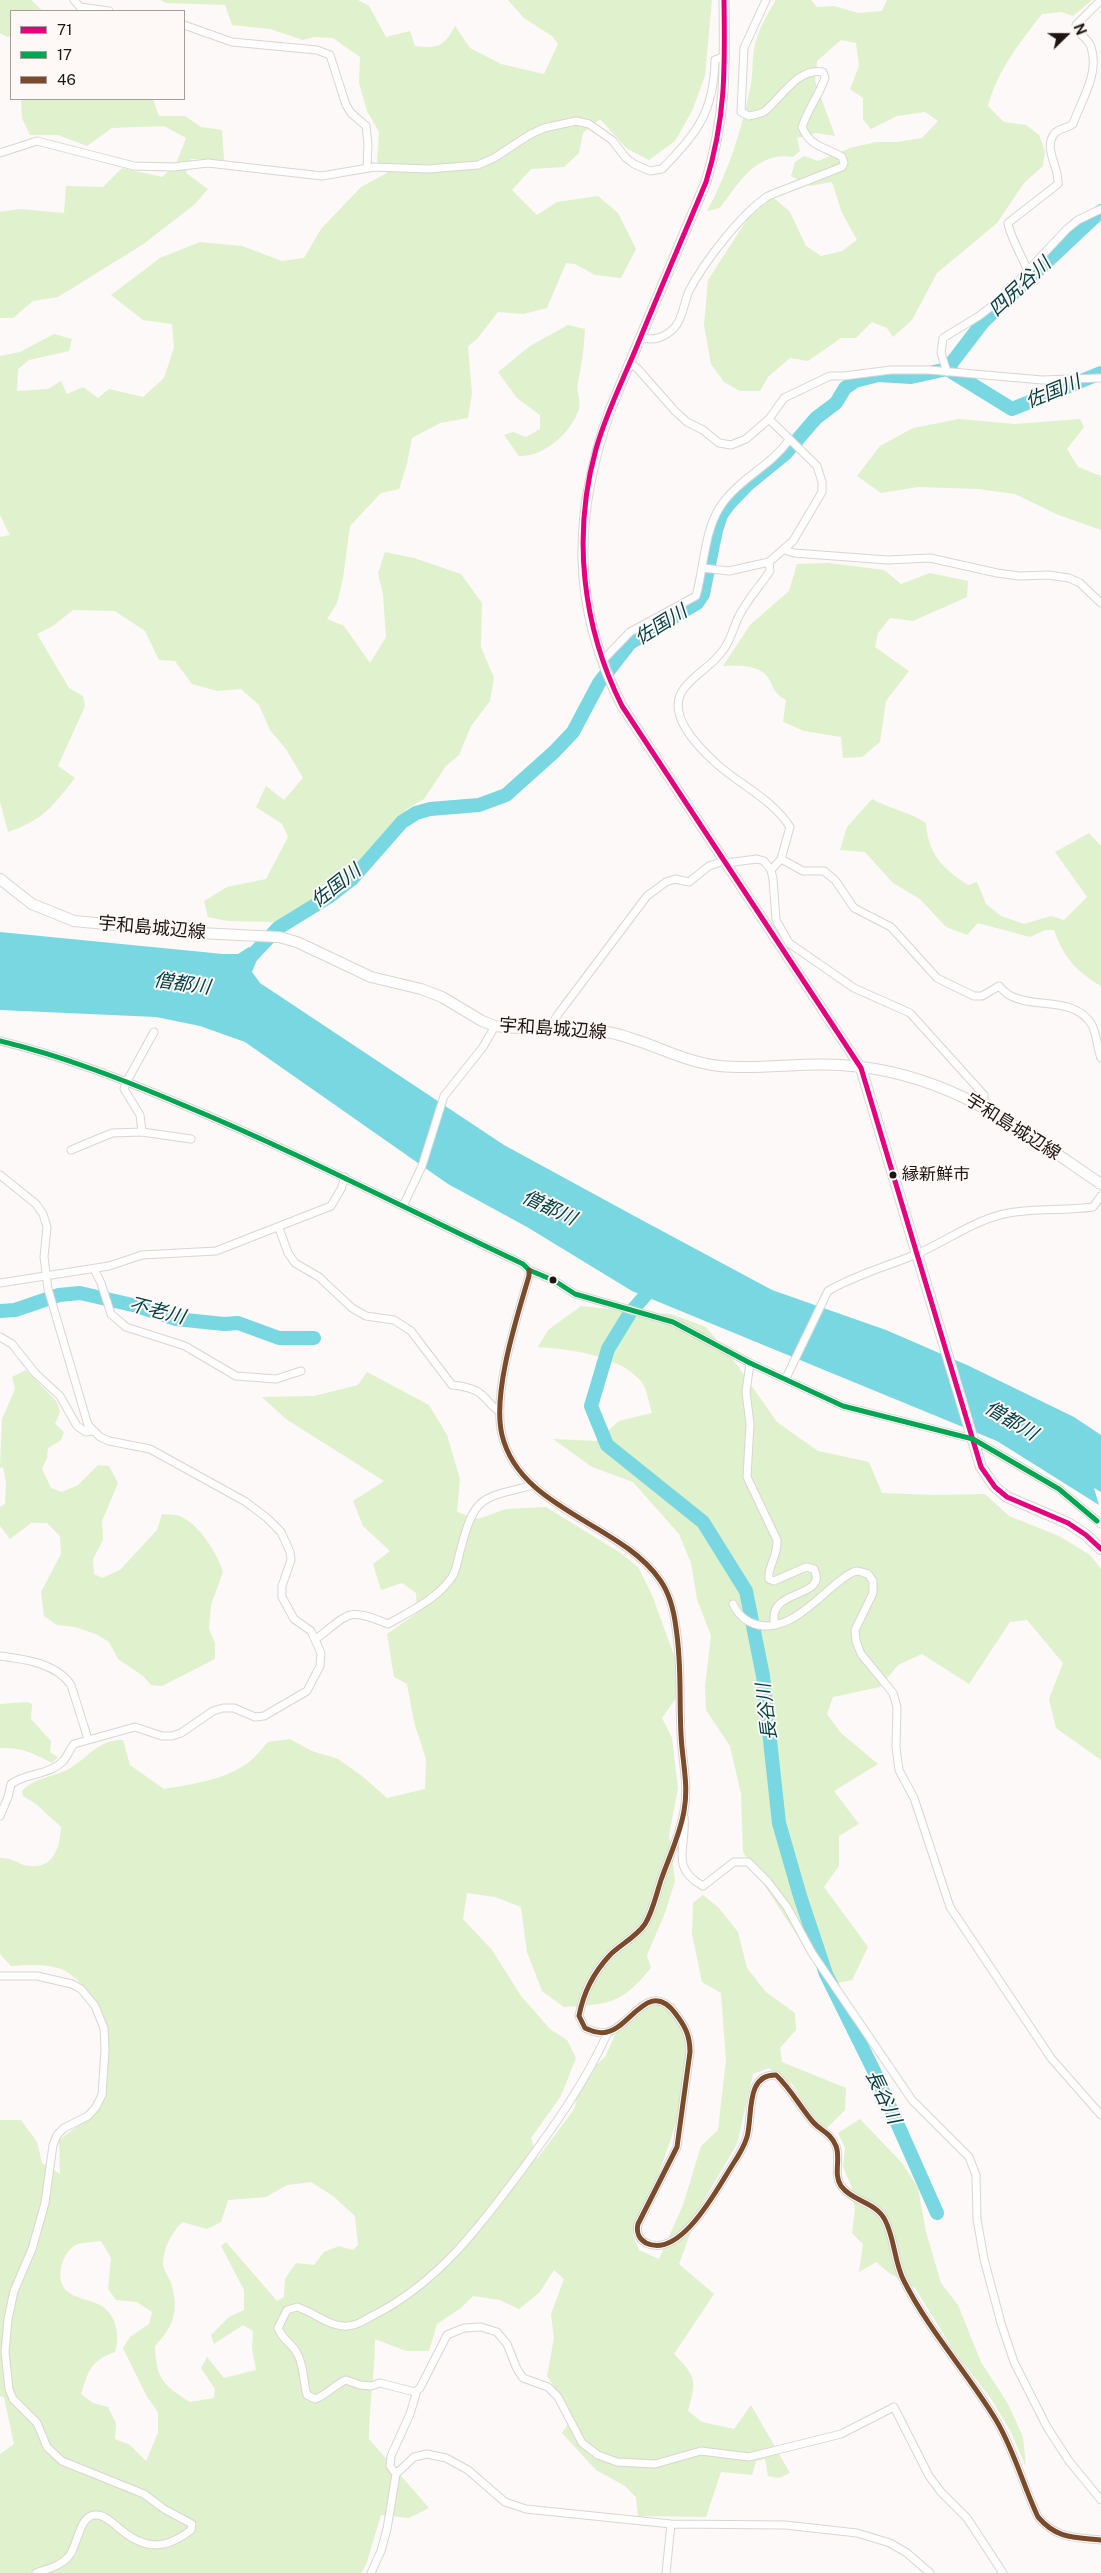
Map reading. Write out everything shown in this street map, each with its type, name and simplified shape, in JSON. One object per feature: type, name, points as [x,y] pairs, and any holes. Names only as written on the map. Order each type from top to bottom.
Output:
[{"type":"main road","name":"宇和島城辺線","points":[[0,879],[32,904],[74,921],[199,933],[270,935],[297,942],[371,977],[421,989],[442,997],[482,1022],[495,1026],[615,1033],[694,1061],[718,1066],[840,1065],[917,1078],[946,1088],[984,1106],[1101,1184]]},
{"type":"main road","points":[[861,1068],[981,1467],[1007,1497],[1068,1523],[1086,1535],[1101,1549]]},
{"type":"street","points":[[74,0],[80,7],[102,10]]},
{"type":"street","points":[[724,0],[724,92],[715,154],[706,182],[640,337],[597,447],[589,479],[585,510],[584,582],[591,622],[602,661],[622,706],[861,1068]]},
{"type":"street","points":[[640,337],[649,340],[657,338],[666,335],[676,325],[693,284],[722,244],[759,202],[768,196],[842,167],[844,163],[842,157],[807,139],[802,127],[807,113],[822,88],[825,78],[823,72],[816,71],[796,80],[763,112],[749,116],[741,112],[744,48],[766,0]]},
{"type":"street","points":[[1028,271],[1018,244],[1008,230],[1008,223],[1058,184],[1051,154],[1051,140],[1060,130],[1073,124],[1092,75],[1091,47],[1077,32],[1076,25],[1101,0]]},
{"type":"street","points":[[185,25],[232,42],[317,50],[330,55],[346,104],[351,113],[366,126],[368,144],[367,168]]},
{"type":"street","points":[[0,153],[37,141],[59,145],[134,166],[173,167],[208,163],[322,176],[367,168],[428,169],[478,165],[494,158],[529,135],[544,128],[576,121],[589,124],[612,140],[626,158],[650,171],[662,169],[699,128],[710,102],[715,60],[725,56]]},
{"type":"street","points":[[946,372],[941,352],[943,338],[979,316],[1001,299],[1066,229],[1078,220],[1101,209]]},
{"type":"street","points":[[630,362],[638,368],[675,411],[718,443],[731,444],[746,438],[769,419],[784,398],[830,376],[891,370],[946,372],[1042,380],[1101,378]]},
{"type":"street","points":[[703,568],[729,571],[769,562],[785,550],[822,492],[822,482],[817,466],[769,419]]},
{"type":"street","points":[[602,661],[630,632],[696,596],[712,521],[720,506],[750,476],[779,455],[789,440]]},
{"type":"street","points":[[785,550],[794,553],[880,560],[930,558],[997,573],[1019,576],[1048,575],[1069,578],[1080,583],[1101,603]]},
{"type":"street","points":[[769,562],[770,571],[739,618],[730,641],[714,664],[686,686],[680,694],[678,707],[685,727],[718,765],[782,814],[790,827],[781,859],[771,870]]},
{"type":"street","points":[[554,1028],[555,1019],[559,1012],[647,896],[666,882],[675,879],[689,882],[709,866],[757,858],[764,861],[771,870],[776,920],[789,943],[854,988],[910,1014],[984,1095],[984,1106]]},
{"type":"street","points":[[781,859],[802,871],[824,871],[835,880],[854,908],[891,927],[937,978],[957,989],[974,996],[982,996],[999,986],[1010,996],[1072,1008],[1086,1017],[1092,1026],[1101,1058]]},
{"type":"street","points":[[403,1206],[422,1166],[444,1096],[483,1047],[495,1026]]},
{"type":"street","points":[[142,1132],[140,1115],[124,1089],[126,1081],[154,1032]]},
{"type":"street","points":[[0,1042],[126,1081],[217,1119],[345,1177],[523,1264],[529,1270],[555,1281],[575,1294],[672,1322],[750,1363],[843,1406],[973,1439],[1059,1489],[1101,1524]]},
{"type":"street","points":[[71,1150],[102,1136],[142,1132],[191,1139]]},
{"type":"street","points":[[0,1175],[36,1204],[43,1214],[47,1226],[44,1257],[45,1274],[82,1411],[92,1431],[109,1441],[150,1449],[246,1502],[267,1518],[281,1532],[290,1552],[291,1560],[282,1586],[282,1597],[294,1618],[311,1631],[316,1638],[321,1653],[320,1666],[307,1691],[264,1716],[255,1717],[234,1708],[223,1708],[213,1711],[182,1733],[172,1736],[162,1736],[135,1727],[94,1740],[88,1739],[74,1744],[63,1761],[52,1768],[18,1779],[10,1784],[8,1797],[0,1816]]},
{"type":"street","points":[[0,1283],[45,1274],[94,1269],[142,1254],[216,1251],[279,1228],[331,1206],[341,1190],[345,1177]]},
{"type":"street","points":[[786,1378],[828,1291],[868,1271],[917,1254],[991,1218],[1009,1213],[1093,1207],[1101,1196]]},
{"type":"street","points":[[279,1228],[288,1253],[296,1263],[319,1277],[352,1308],[366,1316],[394,1320],[411,1331],[452,1385],[464,1386],[481,1394],[494,1409],[500,1412]]},
{"type":"street","points":[[94,1269],[101,1283],[111,1314],[126,1326],[185,1346],[236,1376],[276,1379],[301,1371]]},
{"type":"street","points":[[529,1270],[529,1276],[510,1338],[500,1412],[502,1434],[506,1446],[525,1476],[584,1522],[626,1546],[650,1568],[665,1588],[676,1627],[682,1677],[681,1733],[686,1788],[684,1812],[686,1834],[681,1862],[685,1873],[706,1885],[734,1862],[740,1860],[748,1862],[768,1882],[791,1915],[812,1954],[912,2100],[969,2157],[976,2175],[977,2219],[984,2259],[1000,2323],[1014,2362],[1047,2427],[1069,2461],[1101,2500]]},
{"type":"street","points":[[0,1337],[12,1344],[35,1373],[60,1396],[77,1426],[86,1432],[92,1431]]},
{"type":"street","points":[[750,1363],[746,1392],[750,1424],[748,1477],[777,1540],[778,1550],[768,1573],[769,1578],[774,1581],[806,1567],[814,1569],[817,1576],[816,1582],[811,1588],[785,1600],[775,1608],[772,1615],[775,1626]]},
{"type":"street","points":[[316,1638],[350,1614],[357,1612],[388,1624],[417,1608],[440,1591],[454,1575],[467,1525],[480,1502],[496,1495],[534,1484]]},
{"type":"street","points":[[733,1604],[737,1613],[746,1620],[762,1626],[775,1626],[786,1622],[848,1575],[857,1571],[868,1574],[873,1582],[873,1593],[855,1630],[856,1641],[861,1654],[893,1693],[897,1707],[896,1747],[899,1770],[914,1798],[950,1907],[1051,2058],[1101,2115]]},
{"type":"street","points":[[0,1656],[47,1666],[66,1677],[71,1685],[88,1739]]},
{"type":"street","points":[[608,2032],[596,2032],[585,2028],[579,2016],[582,2002],[589,1985],[609,1956],[644,1926],[676,1842],[684,1812]]},
{"type":"street","points":[[0,1976],[37,1976],[72,1984],[81,1989],[90,1998],[101,2021],[106,2050],[102,2095],[96,2107],[88,2116],[64,2128],[57,2135],[54,2145],[45,2203],[32,2249],[14,2292],[2,2355],[8,2389],[13,2399],[37,2423],[47,2447],[62,2462],[144,2494],[164,2509],[192,2524],[191,2530],[177,2541],[162,2545],[150,2545],[129,2536],[110,2520],[98,2514],[90,2516],[83,2524],[69,2557],[59,2565],[36,2573]]},
{"type":"street","points":[[415,2392],[380,2384],[371,2386],[360,2385],[346,2380],[336,2384],[324,2396],[315,2399],[307,2395],[302,2365],[296,2351],[283,2340],[278,2328],[282,2318],[287,2310],[297,2307],[339,2326],[353,2326],[396,2303],[441,2268],[478,2228],[544,2139],[595,2062],[608,2032],[638,2008],[650,2002],[662,2002],[672,2008],[690,2037],[690,2052],[677,2147],[638,2224],[637,2230],[643,2241],[656,2246],[672,2242],[693,2222],[743,2147],[748,2131],[754,2091],[758,2081],[766,2075],[776,2075],[792,2092],[815,2124],[829,2133],[839,2157],[837,2176],[842,2187],[855,2198],[874,2207],[885,2220],[897,2265],[904,2281],[928,2322],[997,2422],[1038,2517],[1047,2528],[1060,2536],[1101,2540]]},
{"type":"street","points":[[415,2392],[420,2388],[447,2335],[464,2328],[481,2327],[497,2332],[507,2344],[517,2369],[523,2378],[548,2387],[558,2397],[582,2443],[598,2455],[617,2462],[655,2464],[702,2451],[749,2457],[841,2434],[894,2407],[929,2476],[941,2492],[966,2518],[1004,2573]]},
{"type":"street","points":[[396,2474],[390,2466],[391,2456],[410,2414],[415,2392]]},
{"type":"street","points":[[371,2573],[382,2551],[388,2529],[396,2474],[414,2458],[427,2454],[446,2458],[468,2470],[505,2502],[526,2509],[670,2524],[785,2525],[857,2533],[890,2543],[907,2553],[930,2573]]},
{"type":"street","points":[[666,2573],[670,2524]]},
{"type":"green space","points":[[0,0],[31,0],[42,10],[10,10],[10,36],[7,37],[0,33]]},
{"type":"green space","points":[[160,0],[358,0],[369,6],[386,37],[410,31],[415,46],[434,47],[447,38],[455,26],[470,48],[501,64],[544,74],[558,44],[552,36],[524,18],[508,0],[712,0],[705,76],[692,111],[675,141],[649,160],[626,148],[600,119],[583,133],[579,153],[564,167],[531,169],[512,190],[537,215],[557,202],[598,196],[618,213],[636,249],[621,278],[595,275],[575,264],[566,263],[547,308],[523,314],[498,312],[477,339],[468,346],[472,394],[468,418],[440,423],[412,438],[407,464],[399,489],[381,493],[350,526],[343,578],[337,603],[327,619],[344,626],[370,663],[386,637],[383,594],[378,573],[385,552],[414,558],[461,574],[482,603],[481,647],[494,678],[490,701],[471,726],[459,755],[446,766],[424,799],[407,809],[314,913],[272,922],[228,921],[208,917],[204,901],[227,887],[266,879],[288,837],[282,824],[256,807],[266,786],[284,800],[303,778],[286,749],[270,730],[259,705],[241,689],[217,691],[192,684],[175,661],[159,660],[145,631],[115,611],[73,610],[53,626],[37,634],[69,688],[83,696],[85,706],[58,766],[75,778],[60,797],[39,817],[8,832],[0,802],[0,537],[10,535],[0,515],[0,356],[20,352],[54,334],[72,339],[69,351],[29,360],[18,369],[17,391],[48,389],[61,381],[67,394],[83,387],[98,398],[109,389],[143,397],[164,378],[174,348],[172,324],[143,320],[111,295],[160,258],[200,242],[242,246],[282,261],[304,258],[321,229],[361,187],[387,173],[377,161],[379,132],[367,111],[359,83],[360,57],[333,38],[314,37],[303,40],[270,29],[232,25],[225,5],[166,3]]},
{"type":"green space","points":[[776,0],[811,0],[817,7],[834,6],[858,13],[882,11],[887,0],[1092,0],[1073,16],[1061,12],[1042,14],[1003,69],[988,106],[1004,122],[1026,125],[1039,135],[1045,151],[1043,166],[1024,183],[997,223],[937,273],[912,320],[893,337],[887,328],[872,322],[856,338],[841,338],[808,361],[790,358],[768,377],[760,391],[740,391],[724,382],[711,364],[704,325],[708,280],[748,218],[773,197],[790,212],[806,246],[821,256],[842,251],[857,240],[842,213],[832,182],[810,186],[791,176],[795,162],[804,156],[818,161],[850,148],[876,142],[897,142],[922,138],[938,121],[925,112],[897,116],[871,129],[863,119],[863,98],[850,89],[859,66],[856,43],[841,40],[817,61],[815,81],[835,136],[816,133],[797,138],[800,151],[793,157],[780,156],[759,164],[750,170],[734,188],[720,208],[707,211],[722,181],[739,133],[751,84],[753,53],[757,36]]},
{"type":"green space","points":[[21,100],[153,100],[159,116],[185,116],[201,127],[222,130],[224,160],[191,159],[186,173],[208,189],[194,205],[142,245],[58,297],[33,301],[13,318],[0,318],[0,212],[19,209],[64,213],[66,186],[103,187],[122,168],[162,177],[176,164],[186,138],[164,126],[112,128],[87,146],[58,135],[30,135],[22,118]]},
{"type":"green space","points":[[568,325],[585,329],[578,385],[579,409],[570,427],[555,442],[538,452],[519,456],[504,435],[513,432],[526,437],[540,429],[540,415],[517,398],[498,372],[530,346]]},
{"type":"green space","points":[[959,419],[1015,424],[1080,419],[1084,427],[1067,449],[1078,467],[1101,476],[1101,530],[1056,514],[1015,494],[978,489],[918,487],[881,493],[857,476],[880,446],[913,428]]},
{"type":"green space","points":[[829,563],[884,570],[901,584],[930,573],[968,581],[967,597],[913,621],[890,618],[878,633],[875,647],[909,671],[886,701],[880,742],[862,757],[843,758],[841,737],[804,731],[783,722],[786,700],[777,693],[768,678],[761,671],[745,666],[723,666],[750,625],[789,591],[797,564]]},
{"type":"green space","points":[[872,799],[926,823],[930,844],[944,867],[968,885],[977,882],[986,904],[1001,916],[1024,924],[1051,916],[1064,920],[1087,897],[1055,852],[1089,833],[1101,846],[1101,986],[1072,963],[1062,948],[1054,930],[1045,930],[1030,937],[978,923],[967,935],[946,927],[920,899],[893,883],[865,852],[840,850],[847,827]]},
{"type":"green space","points":[[581,1306],[671,1314],[706,1327],[737,1365],[777,1422],[818,1451],[869,1462],[882,1493],[985,1494],[1009,1516],[1059,1536],[1090,1555],[1101,1569],[1101,1760],[1056,1728],[1049,1699],[1063,1663],[1027,1620],[1010,1622],[969,1684],[922,1654],[898,1665],[880,1687],[833,1697],[827,1714],[841,1733],[878,1764],[834,1791],[859,1824],[839,1836],[839,1866],[824,1887],[868,1947],[852,1980],[829,1985],[743,1852],[741,1794],[730,1746],[706,1710],[705,1687],[711,1636],[697,1599],[691,1563],[679,1534],[633,1482],[592,1467],[553,1439],[596,1441],[619,1421],[652,1413],[642,1383],[630,1371],[606,1359],[592,1355],[564,1349],[538,1347],[548,1330]]},
{"type":"green space","points":[[26,1370],[57,1402],[60,1412],[55,1424],[64,1432],[61,1440],[48,1448],[47,1458],[42,1469],[51,1488],[62,1492],[78,1485],[98,1465],[109,1466],[118,1483],[102,1521],[103,1540],[93,1559],[94,1574],[102,1578],[120,1570],[157,1530],[162,1514],[175,1515],[189,1521],[207,1541],[217,1557],[223,1572],[211,1605],[209,1629],[215,1643],[215,1659],[162,1686],[151,1685],[143,1676],[118,1659],[109,1642],[96,1634],[75,1627],[57,1625],[44,1616],[41,1592],[61,1554],[60,1536],[47,1523],[31,1523],[10,1539],[0,1526],[0,1507],[5,1504],[6,1483],[3,1467],[0,1468],[2,1419],[15,1389],[12,1377]]},
{"type":"green space","points":[[367,1372],[429,1405],[447,1435],[460,1479],[457,1512],[478,1519],[506,1509],[546,1507],[622,1554],[638,1567],[652,1595],[679,1669],[676,1698],[662,1718],[672,1738],[678,1788],[669,1835],[675,1881],[665,1913],[647,1955],[651,1968],[622,1996],[604,2003],[564,2007],[542,1991],[527,1952],[521,1907],[495,1897],[467,1893],[463,1919],[492,1950],[521,1996],[550,2029],[567,2040],[576,2058],[561,2096],[531,2138],[537,2159],[575,2108],[578,2080],[605,2057],[622,2020],[652,1998],[675,2004],[685,2033],[687,2057],[684,2083],[679,2110],[663,2163],[633,2235],[639,2250],[659,2259],[683,2205],[701,2146],[718,2130],[726,2060],[721,1993],[702,1982],[692,1934],[693,1903],[703,1895],[718,1907],[738,1932],[747,1968],[766,1992],[795,2013],[796,2030],[780,2048],[782,2062],[846,2088],[845,2110],[826,2129],[808,2110],[793,2085],[769,2068],[753,2074],[737,2144],[700,2207],[679,2264],[714,2294],[674,2354],[687,2368],[693,2379],[693,2392],[688,2411],[702,2422],[734,2429],[751,2405],[790,2473],[779,2478],[768,2476],[765,2459],[756,2461],[752,2475],[721,2472],[706,2517],[638,2516],[636,2497],[625,2486],[596,2470],[562,2433],[573,2417],[547,2376],[554,2338],[551,2314],[564,2279],[554,2270],[539,2293],[519,2309],[500,2300],[473,2296],[461,2308],[437,2324],[429,2351],[406,2351],[375,2339],[369,2439],[429,2508],[409,2518],[381,2515],[366,2565],[361,2573],[0,2573],[0,2454],[14,2444],[4,2397],[0,2396],[0,2120],[21,2120],[37,2142],[42,2163],[60,2174],[59,2140],[97,2112],[106,2073],[109,2042],[106,2024],[98,2006],[86,1989],[72,1976],[59,1968],[38,1965],[11,1966],[0,1954],[0,1858],[10,1859],[29,1866],[38,1866],[50,1860],[57,1849],[61,1827],[36,1804],[23,1796],[22,1791],[36,1781],[65,1771],[99,1747],[114,1741],[123,1740],[130,1765],[164,1789],[208,1780],[230,1773],[252,1760],[268,1742],[290,1739],[312,1751],[338,1759],[362,1776],[387,1798],[425,1789],[426,1759],[414,1722],[407,1684],[394,1677],[387,1634],[417,1613],[416,1593],[402,1583],[381,1590],[373,1564],[390,1551],[363,1526],[353,1501],[384,1481],[286,1419],[262,1397],[314,1396],[358,1385]],"holes":[[[311,2182],[333,2196],[355,2216],[358,2245],[353,2250],[339,2246],[324,2252],[314,2265],[296,2263],[285,2279],[284,2297],[277,2301],[226,2242],[221,2246],[244,2290],[244,2310],[229,2317],[211,2335],[214,2344],[243,2325],[253,2331],[252,2348],[256,2370],[224,2378],[207,2357],[201,2368],[215,2389],[214,2398],[190,2402],[167,2386],[159,2374],[157,2366],[155,2346],[170,2326],[175,2304],[172,2286],[163,2264],[163,2258],[169,2241],[182,2222],[207,2229],[221,2222],[228,2200],[266,2197],[287,2185]],[[101,2241],[111,2258],[108,2289],[116,2300],[137,2302],[152,2312],[149,2324],[130,2337],[123,2348],[147,2397],[158,2412],[158,2433],[146,2461],[130,2445],[115,2439],[116,2423],[108,2407],[93,2403],[81,2394],[86,2379],[95,2363],[115,2352],[117,2340],[116,2326],[106,2309],[75,2296],[63,2287],[60,2274],[61,2266],[72,2247],[81,2243]]]},
{"type":"green space","points":[[27,1702],[32,1704],[31,1719],[51,1741],[50,1752],[58,1757],[52,1763],[27,1751],[0,1748],[0,1704]]},
{"type":"green space","points":[[860,2119],[902,2163],[918,2188],[926,2232],[941,2283],[958,2305],[981,2362],[1008,2404],[1023,2437],[1026,2467],[1011,2432],[990,2397],[956,2354],[915,2288],[888,2272],[876,2262],[859,2272],[863,2244],[852,2233],[855,2209],[851,2185],[843,2167],[845,2148],[838,2133]]},
{"type":"water","name":"僧都川","points":[[0,932],[223,954],[238,954],[249,947],[258,957],[252,972],[260,983],[504,1145],[772,1290],[886,1330],[967,1365],[1074,1417],[1101,1435],[1101,1492],[1094,1488],[1099,1505],[997,1441],[632,1291],[527,1227],[448,1184],[245,1042],[200,1026],[156,1017],[0,1010]]},
{"type":"waterway","name":"四尻谷川","points":[[947,369],[983,322],[1101,211]]},
{"type":"waterway","name":"佐国川","points":[[242,966],[278,928],[330,896],[352,879],[402,822],[416,813],[430,809],[479,805],[506,795],[554,752],[573,732],[599,683],[630,643],[697,603],[703,594],[716,530],[721,515],[728,505],[748,484],[786,453],[816,418],[836,403],[845,388],[855,381],[878,375],[911,377],[947,369],[1012,409],[1101,373]]},
{"type":"waterway","name":"長谷川","points":[[657,1282],[630,1313],[608,1349],[591,1406],[607,1445],[703,1522],[746,1591],[763,1676],[779,1823],[800,1896],[826,1974],[874,2071],[937,2213]]},
{"type":"waterway","name":"不老川","points":[[0,1311],[15,1310],[59,1295],[80,1293],[137,1306],[176,1319],[224,1324],[238,1323],[279,1338],[314,1338]]},
{"type":"transit line","name":"71","points":[[724,0],[723,92],[713,158],[706,182],[610,410],[596,449],[584,514],[585,580],[590,612],[608,676],[622,706],[861,1068],[981,1467],[995,1487],[1007,1497],[1068,1523],[1086,1535],[1101,1549]]},
{"type":"transit line","name":"17","points":[[0,1041],[93,1069],[226,1123],[312,1162],[523,1264],[529,1270],[555,1281],[575,1294],[673,1322],[750,1363],[843,1406],[973,1439],[1059,1489],[1097,1521]]},
{"type":"transit line","name":"46","points":[[529,1270],[529,1276],[507,1355],[500,1398],[502,1435],[512,1460],[529,1481],[550,1499],[643,1560],[660,1580],[666,1591],[674,1615],[678,1642],[681,1734],[686,1792],[682,1820],[648,1919],[637,1933],[610,1955],[594,1976],[586,1992],[579,2016],[585,2028],[604,2033],[615,2029],[648,2003],[657,2001],[666,2004],[675,2013],[688,2036],[690,2052],[677,2147],[638,2224],[637,2230],[639,2235],[646,2243],[659,2245],[672,2241],[685,2232],[697,2218],[708,2204],[744,2144],[749,2128],[752,2098],[759,2081],[776,2075],[813,2122],[834,2141],[838,2156],[837,2171],[841,2186],[852,2196],[876,2209],[885,2220],[904,2281],[936,2334],[996,2420],[1008,2443],[1038,2517],[1052,2529],[1066,2536],[1101,2540]]},
{"type":"place","name":"縁新鮮市","points":[[893,1175]]}]
